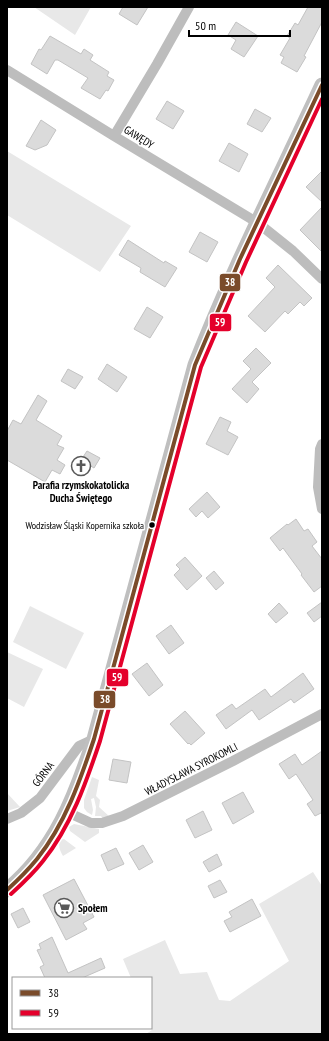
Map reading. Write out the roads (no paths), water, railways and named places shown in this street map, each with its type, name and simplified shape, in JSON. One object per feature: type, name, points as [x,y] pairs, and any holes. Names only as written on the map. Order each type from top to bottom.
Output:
[{"type":"street","name":"GAWĘDY","points":[[188,7],[157,64],[114,136],[258,223],[293,251],[322,279]]},
{"type":"street","points":[[7,70],[114,136]]},
{"type":"street","points":[[7,890],[42,854],[56,832],[80,782],[94,739],[195,365],[205,339],[322,85]]},
{"type":"street","points":[[322,444],[320,449],[318,487],[322,509]]},
{"type":"street","name":"WŁADYSŁAWA SYROKOMLI","points":[[66,812],[91,823],[102,823],[123,816],[233,761],[322,714]]},
{"type":"street","name":"GÓRNA","points":[[7,819],[22,813],[40,798],[79,746],[94,739]]},
{"type":"place","name":"Parafia rzymskokatolicka Ducha Świętego","points":[[81,466]]},
{"type":"place","name":"Wodzisław Śląski Kopernika szkoła","points":[[152,525]]},
{"type":"place","name":"Społem","points":[[64,908]]}]
